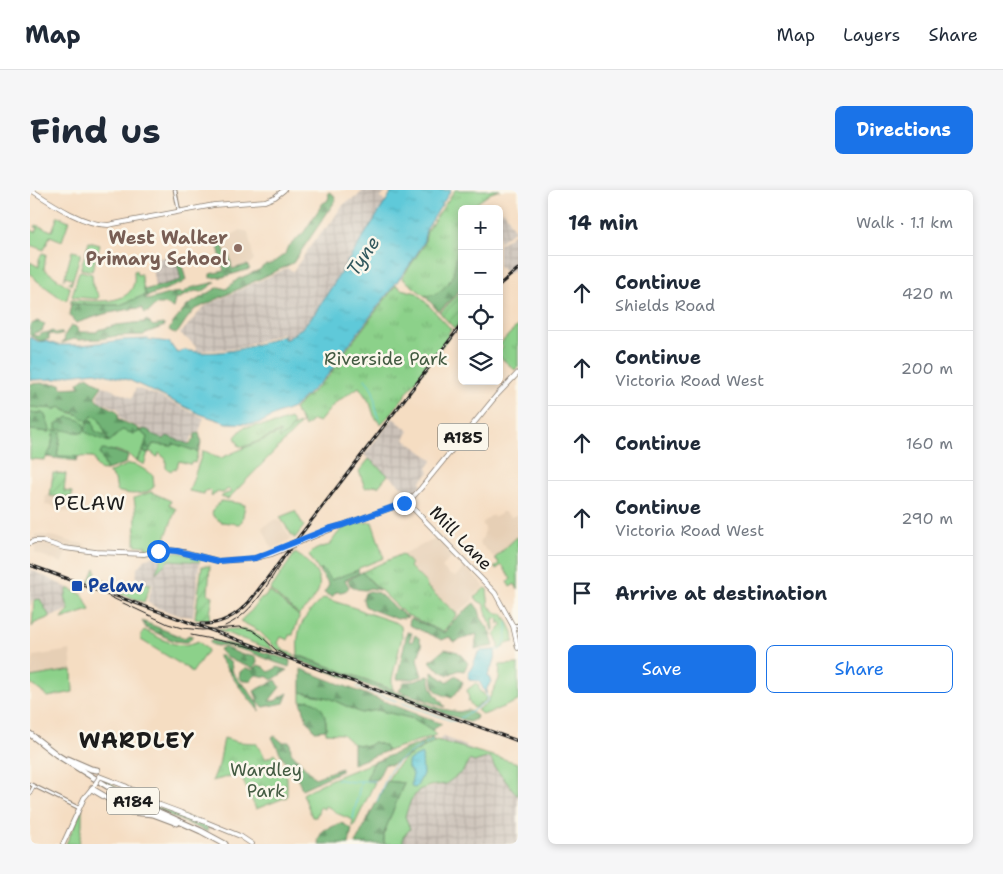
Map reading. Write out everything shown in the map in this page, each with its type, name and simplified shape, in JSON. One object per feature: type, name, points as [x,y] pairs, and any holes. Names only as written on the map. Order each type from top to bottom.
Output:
[{"type":"highway","name":"A184","points":[[30,736],[123,796],[201,831],[225,844]]},
{"type":"highway","name":"A184","points":[[30,736],[58,758],[130,802],[221,844]]},
{"type":"highway","points":[[46,747],[92,770],[98,775]]},
{"type":"highway","points":[[93,787],[134,813],[155,815],[180,824]]},
{"type":"highway","points":[[126,809],[132,809],[130,802]]},
{"type":"main road","points":[[31,190],[39,192],[78,217],[98,224],[114,224],[219,204],[269,200],[284,190]]},
{"type":"main road","name":"A185","points":[[31,542],[36,540],[64,548],[98,552],[144,554],[171,550],[218,561],[247,560],[272,553],[330,528],[407,502],[422,488],[496,396],[518,373]]},
{"type":"main road","name":"Mill Lane","points":[[407,502],[495,594],[513,626],[518,648]]},
{"type":"main road","points":[[63,844],[79,808],[93,787],[98,775],[126,786],[160,805],[240,836],[252,844]]},
{"type":"street","points":[[175,190],[179,212]]},
{"type":"street","points":[[513,626],[518,624]]},
{"type":"street","points":[[30,792],[32,785],[79,808]]},
{"type":"shaded area","points":[[363,190],[388,190],[380,198],[386,202],[325,299],[301,329],[287,339],[283,338],[282,333],[243,347],[196,351],[197,348],[180,334],[203,308],[209,304],[287,268],[293,271],[341,207],[357,197]]},
{"type":"shaded area","points":[[503,211],[516,231],[503,239]]},
{"type":"shaded area","name":"West Walker Primary School","points":[[241,230],[248,232],[254,260],[249,264],[232,269],[229,253],[225,253],[222,240]]},
{"type":"shaded area","points":[[515,234],[518,237],[518,267],[508,274],[503,270],[503,242]]},
{"type":"shaded area","points":[[173,255],[176,258],[181,280],[155,287],[149,260]]},
{"type":"shaded area","points":[[103,386],[132,398],[136,388],[161,397],[204,418],[199,432],[194,434],[188,444],[154,435],[148,430],[120,419],[118,409],[99,401],[97,396]]},
{"type":"shaded area","points":[[393,418],[409,431],[404,439],[433,460],[427,468],[429,472],[420,482],[422,484],[412,495],[364,455]]},
{"type":"shaded area","points":[[46,495],[72,497],[71,512],[60,511],[55,509],[54,506],[45,505]]},
{"type":"shaded area","points":[[501,512],[511,517],[518,514],[518,536],[495,558],[479,543],[485,528],[483,522],[492,515],[495,517],[501,514]]},
{"type":"shaded area","points":[[276,519],[280,521],[291,539],[272,549],[262,527]]},
{"type":"shaded area","points":[[35,534],[85,544],[83,553],[67,550],[62,563],[35,553]]},
{"type":"shaded area","points":[[438,538],[454,554],[442,567],[450,575],[456,576],[466,566],[484,586],[473,597],[473,600],[457,614],[443,632],[405,614],[362,572]]},
{"type":"shaded area","points":[[165,552],[200,560],[193,617],[178,615],[157,608],[147,602],[153,584],[145,582],[136,586],[137,568],[147,558]]},
{"type":"shaded area","points":[[30,569],[68,588],[65,597],[68,610],[50,617],[40,599],[32,600],[30,605]]},
{"type":"shaded area","points":[[70,650],[72,670],[30,677],[34,656]]},
{"type":"shaded area","points":[[443,736],[490,757],[518,795],[518,844],[397,844],[398,818],[419,790],[446,784],[456,777],[426,754]]},
{"type":"green space","name":"Riverside Park","points":[[455,190],[500,190],[491,193],[474,205],[458,205],[458,248],[453,275],[447,285],[436,294],[425,296],[402,278],[424,245],[427,231]]},
{"type":"green space","points":[[329,192],[334,195],[336,200],[293,263],[194,310],[176,334],[169,330],[188,305],[219,287],[226,289],[238,279],[259,270],[265,265],[271,264],[285,254],[287,248],[304,232],[323,203],[327,201]]},
{"type":"green space","points":[[58,216],[69,221],[62,241],[50,236],[44,250],[30,245],[30,230],[36,232],[38,228],[35,227],[36,225],[52,231]]},
{"type":"green space","points":[[222,241],[225,253],[229,253],[232,269],[247,265],[250,269],[223,277],[210,278],[210,274],[224,271],[217,242]]},
{"type":"green space","points":[[89,242],[100,245],[92,271],[81,269]]},
{"type":"green space","points":[[458,248],[458,292],[439,312],[425,296],[436,294]]},
{"type":"green space","points":[[72,251],[81,253],[71,285],[68,282],[71,282],[72,279],[66,276],[64,280]]},
{"type":"green space","points":[[42,253],[46,254],[44,269],[70,288],[66,300],[62,299],[30,274],[30,262],[39,267],[39,259]]},
{"type":"green space","points":[[181,262],[186,280],[146,297],[146,300],[179,292],[183,293],[190,288],[216,282],[202,292],[195,291],[175,300],[173,308],[165,304],[157,304],[145,313],[142,308],[130,309],[104,314],[76,323],[69,315],[71,304],[120,305],[145,295],[144,290],[181,280],[177,263]]},
{"type":"green space","points":[[136,270],[137,275],[141,274],[145,295],[120,305],[71,304],[71,300],[105,301],[122,297],[129,293],[133,286],[134,271]]},
{"type":"green space","points":[[79,272],[92,274],[93,286],[99,296],[98,299],[72,296]]},
{"type":"green space","name":"Riverside Park","points":[[396,285],[401,289],[417,293],[451,329],[448,334],[450,335],[381,425],[374,416],[370,403],[359,387],[335,403],[319,422],[313,420],[305,427],[294,409],[330,375],[336,365],[340,368],[338,366],[341,357]]},
{"type":"green space","points":[[458,294],[458,325],[455,329],[440,313]]},
{"type":"green space","points":[[147,320],[153,326],[163,324],[165,326],[144,335],[74,339],[62,343],[65,340],[64,336],[71,326],[75,326],[80,332],[97,332],[98,330],[117,325]]},
{"type":"green space","points":[[37,321],[45,324],[42,331],[33,335],[38,336],[53,331],[63,334],[57,336],[49,335],[49,339],[40,341],[30,335],[30,325]]},
{"type":"green space","points":[[518,325],[518,367],[515,370],[503,360],[503,341]]},
{"type":"green space","points":[[87,376],[102,386],[95,396],[97,401],[117,411],[119,420],[138,428],[139,432],[134,434],[122,430],[109,442],[98,417],[92,416],[89,420],[92,420],[95,431],[104,435],[108,442],[85,432],[87,422],[89,421],[77,414],[60,407],[56,409],[30,407],[30,384],[61,384],[62,388],[80,387],[78,383]]},
{"type":"green space","points":[[30,407],[56,409],[60,407],[73,413],[98,416],[109,442],[122,430],[139,432],[139,429],[147,437],[145,448],[136,461],[129,455],[115,450],[100,454],[107,470],[101,471],[96,466],[93,457],[57,456],[61,432],[54,431],[51,449],[45,460],[30,459],[30,430],[49,432],[42,413],[30,413]]},
{"type":"green space","points":[[30,413],[42,413],[45,415],[50,432],[30,430]]},
{"type":"green space","points":[[68,417],[84,423],[85,429],[82,433],[56,429],[56,424]]},
{"type":"green space","points":[[290,419],[294,424],[289,432],[280,439],[281,433],[279,432],[245,447],[239,446],[235,437],[244,427],[275,424]]},
{"type":"green space","points":[[302,423],[228,499],[221,497],[231,492],[228,489],[223,493],[216,492],[212,497],[210,490],[205,491],[204,494],[189,491],[203,451],[221,458]]},
{"type":"green space","points":[[142,429],[148,430],[164,439],[167,436],[188,444],[194,439],[195,434],[199,433],[200,447],[198,452],[175,444],[171,446],[153,444],[148,453],[143,451],[147,437],[142,433]]},
{"type":"green space","points":[[54,430],[61,432],[57,456],[78,457],[77,461],[46,457],[51,449]]},
{"type":"green space","points":[[153,444],[171,446],[175,444],[198,452],[195,463],[189,464],[179,461],[176,469],[174,468],[171,471],[166,468],[166,459],[159,453],[158,457],[153,455],[153,453],[148,453]]},
{"type":"green space","points":[[102,450],[114,451],[128,456],[126,463],[107,470],[100,454]]},
{"type":"green space","points":[[143,452],[148,453],[144,465],[137,461]]},
{"type":"green space","points":[[369,459],[388,475],[378,487],[377,485],[365,488],[359,471]]},
{"type":"green space","points":[[129,464],[153,475],[154,487],[146,492],[137,494],[117,491],[115,479],[108,473]]},
{"type":"green space","points":[[53,473],[66,474],[64,491],[72,492],[72,497],[50,496]]},
{"type":"green space","points":[[151,492],[171,501],[169,505],[176,509],[162,547],[145,552],[146,546],[135,545],[136,512],[134,498]]},
{"type":"green space","points":[[221,501],[245,505],[242,521],[239,524],[221,522],[212,515],[213,510]]},
{"type":"green space","points":[[295,511],[304,526],[295,538],[280,517]]},
{"type":"green space","points":[[372,522],[384,558],[331,580],[322,570],[319,571],[309,555],[311,553],[319,548],[330,545],[338,533],[347,526]]},
{"type":"green space","points":[[518,536],[518,590],[515,584],[510,587],[507,582],[511,579],[502,565],[496,569],[494,568],[499,563],[495,558]]},
{"type":"green space","points":[[168,551],[201,559],[199,562],[169,560],[156,573],[164,553]]},
{"type":"green space","points":[[295,553],[313,568],[320,584],[319,590],[312,601],[299,615],[270,590]]},
{"type":"green space","points":[[402,554],[411,564],[409,566],[426,583],[427,587],[457,614],[443,632],[405,614],[362,572]]},
{"type":"green space","points":[[202,566],[210,566],[208,594],[213,596],[209,620],[195,618]]},
{"type":"green space","points":[[95,568],[95,577],[128,590],[145,583],[151,584],[144,602],[89,583]]},
{"type":"green space","points":[[322,569],[331,580],[358,570],[359,573],[345,580],[349,587],[347,590],[336,592],[332,597],[324,593],[329,585],[319,571]]},
{"type":"green space","points":[[362,572],[379,590],[370,588],[365,590],[357,589],[350,585],[348,580]]},
{"type":"green space","points":[[68,588],[83,595],[90,610],[62,619],[69,610],[65,597]]},
{"type":"green space","points":[[485,588],[489,590],[487,591],[489,606],[499,615],[502,613],[513,632],[514,642],[508,642],[499,649],[499,644],[494,634],[502,625],[501,622],[498,624],[499,619],[493,618],[493,631],[485,605],[475,597]]},
{"type":"green space","points":[[269,591],[299,616],[293,635],[289,635],[288,640],[281,637],[278,643],[284,651],[294,654],[294,658],[278,650],[259,631],[240,621]]},
{"type":"green space","points":[[370,591],[378,593],[408,617],[397,619],[365,606],[363,599],[365,593]]},
{"type":"green space","points":[[324,598],[361,610],[364,612],[363,614],[365,612],[401,626],[402,637],[392,679],[394,690],[298,655],[298,640],[301,626],[311,610]]},
{"type":"green space","points":[[40,599],[50,617],[35,623],[32,627],[34,600]]},
{"type":"green space","points":[[474,603],[492,634],[494,646],[475,649],[477,634],[454,642],[449,637],[442,640],[409,625],[410,618],[445,633],[454,620]]},
{"type":"green space","points":[[142,621],[184,638],[189,635],[193,636],[188,642],[174,641],[146,628]]},
{"type":"green space","points":[[235,629],[253,632],[275,651],[218,630]]},
{"type":"green space","points":[[144,630],[170,643],[183,645],[198,641],[208,650],[192,673],[141,640]]},
{"type":"green space","points":[[407,632],[412,633],[409,641],[412,642],[415,635],[419,638],[422,646],[417,660],[422,676],[413,679],[397,679]]},
{"type":"green space","points":[[210,640],[245,647],[291,660],[289,667],[250,652],[211,644]]},
{"type":"green space","points":[[224,647],[240,654],[256,657],[257,662],[254,668],[229,658],[219,649]]},
{"type":"green space","points":[[445,649],[458,652],[468,663],[464,671],[459,670],[448,675],[435,667],[430,661]]},
{"type":"green space","points":[[296,655],[442,709],[459,712],[468,710],[477,716],[476,719],[469,722],[297,660]]},
{"type":"green space","points":[[218,656],[222,656],[231,663],[233,673],[259,705],[259,711],[238,685]]},
{"type":"green space","points":[[518,664],[518,701],[483,715],[477,710],[487,703],[499,679],[500,665]]},
{"type":"green space","points":[[258,665],[264,667],[269,672],[278,667],[288,670],[272,680],[268,677],[256,675],[250,681],[243,681],[239,678],[240,672],[245,668],[253,670]]},
{"type":"green space","points":[[301,669],[442,724],[432,730],[414,719],[377,710],[361,713],[329,698],[301,692]]},
{"type":"green space","points":[[72,670],[73,692],[48,697],[30,683],[30,677]]},
{"type":"green space","points":[[432,672],[447,682],[456,675],[463,682],[452,698],[436,690]]},
{"type":"green space","points":[[427,676],[430,677],[433,690],[445,707],[399,691],[404,682],[416,681]]},
{"type":"green space","points":[[276,680],[280,687],[269,701],[275,701],[288,693],[284,703],[264,707],[259,703],[254,691]]},
{"type":"green space","points":[[476,683],[480,692],[486,698],[485,701],[474,708],[468,701],[467,690]]},
{"type":"green space","points":[[301,692],[329,698],[361,713],[377,710],[415,719],[432,730],[436,735],[387,751],[385,746],[374,742],[368,746],[353,744],[342,734],[326,733],[326,721],[309,700],[301,702]]},
{"type":"green space","points":[[309,700],[318,705],[323,711],[326,730],[315,731],[307,720],[301,702]]},
{"type":"green space","points":[[275,736],[282,742],[290,742],[291,752],[315,778],[341,768],[341,771],[302,789],[296,775],[292,776],[272,737]]},
{"type":"green space","name":"Wardley Park","points":[[224,738],[238,742],[256,743],[266,759],[275,754],[287,777],[287,797],[256,809],[240,774],[212,781],[219,765]]},
{"type":"green space","points":[[432,738],[433,742],[391,765],[385,764],[377,780],[366,779],[374,762]]},
{"type":"green space","points":[[436,740],[518,763],[518,796],[495,768],[490,757],[474,762],[469,760],[463,771],[446,784],[430,786],[419,790],[411,800],[405,816],[410,829],[403,837],[403,844],[384,844],[384,833],[404,783],[387,781],[404,759]]},
{"type":"green space","points":[[374,742],[385,746],[387,751],[353,764],[353,744],[368,746]]},
{"type":"green space","points":[[374,762],[366,781],[375,782],[354,826],[352,826],[353,820],[325,806],[324,809],[320,807],[316,817],[312,817],[303,794],[329,780]]},
{"type":"green space","points":[[101,779],[110,782],[132,799],[100,781]]},
{"type":"green space","points":[[387,781],[404,783],[384,833],[384,844],[355,844]]},
{"type":"green space","points":[[132,799],[206,824],[208,827],[207,832]]},
{"type":"green space","points":[[82,808],[79,844],[66,844]]},
{"type":"green space","points":[[342,823],[352,829],[349,844],[319,844],[318,840],[323,830]]},
{"type":"water","name":"Tyne","points":[[393,190],[451,190],[426,230],[423,244],[409,266],[340,356],[329,374],[293,408],[255,424],[227,423],[200,414],[129,380],[95,372],[68,375],[57,379],[30,380],[30,337],[39,342],[45,341],[58,345],[82,345],[148,339],[169,342],[176,352],[179,353],[184,350],[222,352],[259,344],[283,335],[284,339],[287,339],[301,329],[315,313]]},
{"type":"water","points":[[495,650],[495,660],[488,675],[491,682],[486,694],[479,681],[469,680],[469,673],[478,653]]},
{"type":"water","points":[[422,754],[423,774],[415,788],[412,787],[413,774],[408,768],[408,761]]},
{"type":"waterway","points":[[365,379],[372,389],[377,414],[381,422]]},
{"type":"waterway","points":[[495,650],[500,650],[504,644],[507,634],[507,623]]},
{"type":"waterway","points":[[357,687],[453,721],[456,720]]},
{"type":"waterway","points":[[472,711],[487,701],[486,694]]},
{"type":"waterway","points":[[460,718],[471,712]]},
{"type":"waterway","points":[[377,801],[386,778],[396,763],[432,740]]},
{"type":"waterway","points":[[336,779],[353,782],[375,781]]},
{"type":"waterway","points":[[353,819],[361,781]]},
{"type":"tram line","points":[[225,626],[245,613],[253,604],[268,585],[287,554],[339,486]]},
{"type":"tram line","points":[[30,566],[106,595],[168,624],[182,628],[202,630],[239,627],[252,630],[276,650],[290,658]]},
{"type":"tram line","points":[[191,635],[247,646],[279,655]]},
{"type":"railway","points":[[503,282],[518,269]]},
{"type":"railway","points":[[201,624],[215,623],[228,619],[249,602],[458,329]]},
{"type":"railway","points":[[30,565],[518,741]]},
{"type":"place","name":"West Walker Primary School","points":[[238,248]]},
{"type":"place","name":"Pelaw","points":[[77,586]]},
{"type":"district","name":"PELAW","points":[[90,503]]},
{"type":"district","name":"WARDLEY","points":[[137,740]]},
{"type":"route","points":[[158,551],[177,551],[218,561],[247,560],[404,503]]}]
